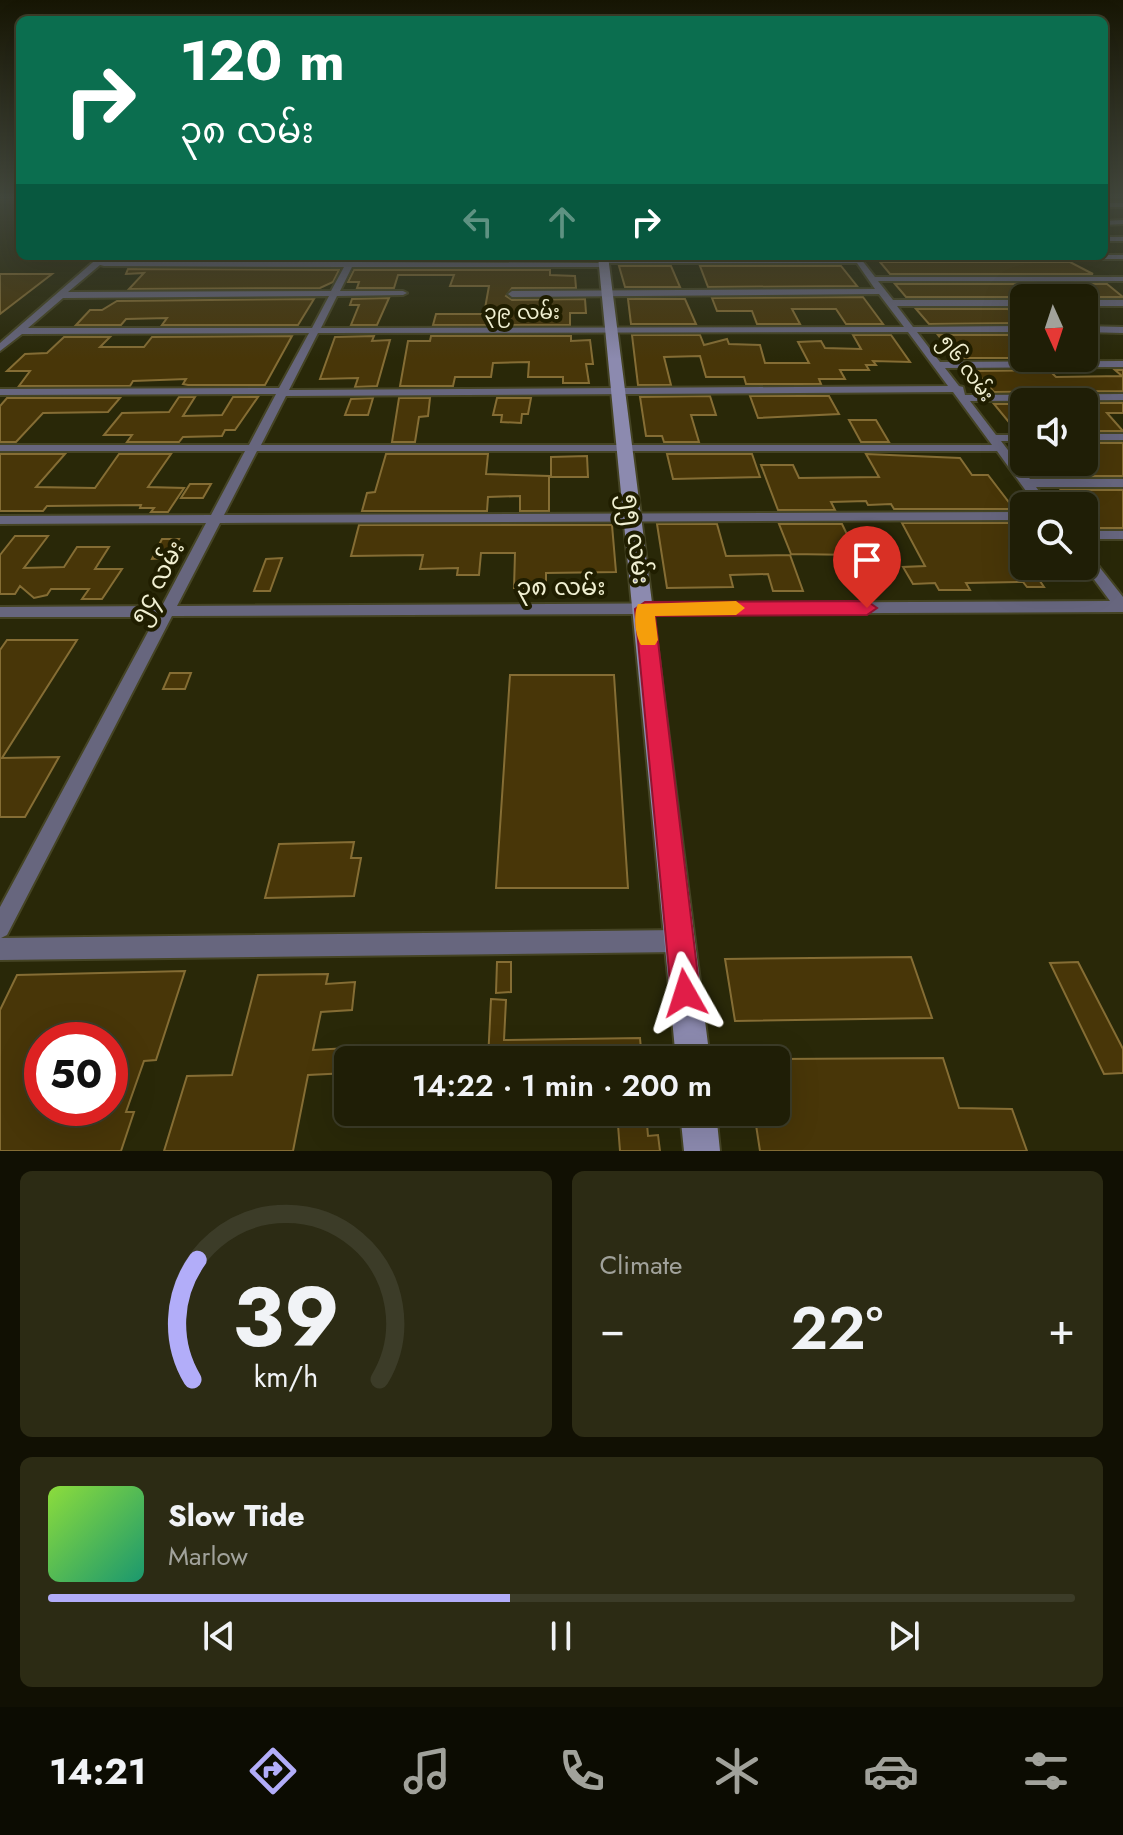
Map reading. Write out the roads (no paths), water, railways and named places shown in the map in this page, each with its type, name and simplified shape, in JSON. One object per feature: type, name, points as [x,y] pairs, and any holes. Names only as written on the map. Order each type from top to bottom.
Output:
[{"type":"main road","name":"၅၅ လမ်း","points":[[603,261],[645,609],[691,1046]]},
{"type":"main road","points":[[699,1126],[702,1151]]},
{"type":"street","points":[[0,348],[101,260]]},
{"type":"street","points":[[103,260],[104,264],[688,260]]},
{"type":"street","name":"၅၄ လမ်း","points":[[0,928],[351,260]]},
{"type":"street","name":"၅၆ လမ်း","points":[[859,260],[1034,492]]},
{"type":"street","points":[[873,279],[1123,279]]},
{"type":"street","points":[[512,294],[883,291]]},
{"type":"street","points":[[62,295],[403,293]]},
{"type":"street","points":[[893,303],[1010,303]]},
{"type":"street","points":[[1098,303],[1123,303]]},
{"type":"street","name":"၃၉ လမ်း","points":[[21,331],[1010,329]]},
{"type":"street","points":[[1098,329],[1123,330]]},
{"type":"street","points":[[940,365],[1123,364]]},
{"type":"street","points":[[0,392],[620,390],[1123,397]]},
{"type":"street","points":[[1098,437],[1123,437]]},
{"type":"street","points":[[993,438],[1010,438]]},
{"type":"street","points":[[0,448],[1001,448]]},
{"type":"street","points":[[1027,483],[1123,483]]},
{"type":"street","points":[[0,520],[1010,516]]},
{"type":"street","points":[[1098,535],[1123,535]]},
{"type":"street","points":[[1098,575],[1123,607]]},
{"type":"street","name":"၃၈ လမ်း","points":[[0,612],[1123,607]]},
{"type":"street","points":[[0,949],[680,941]]}]
